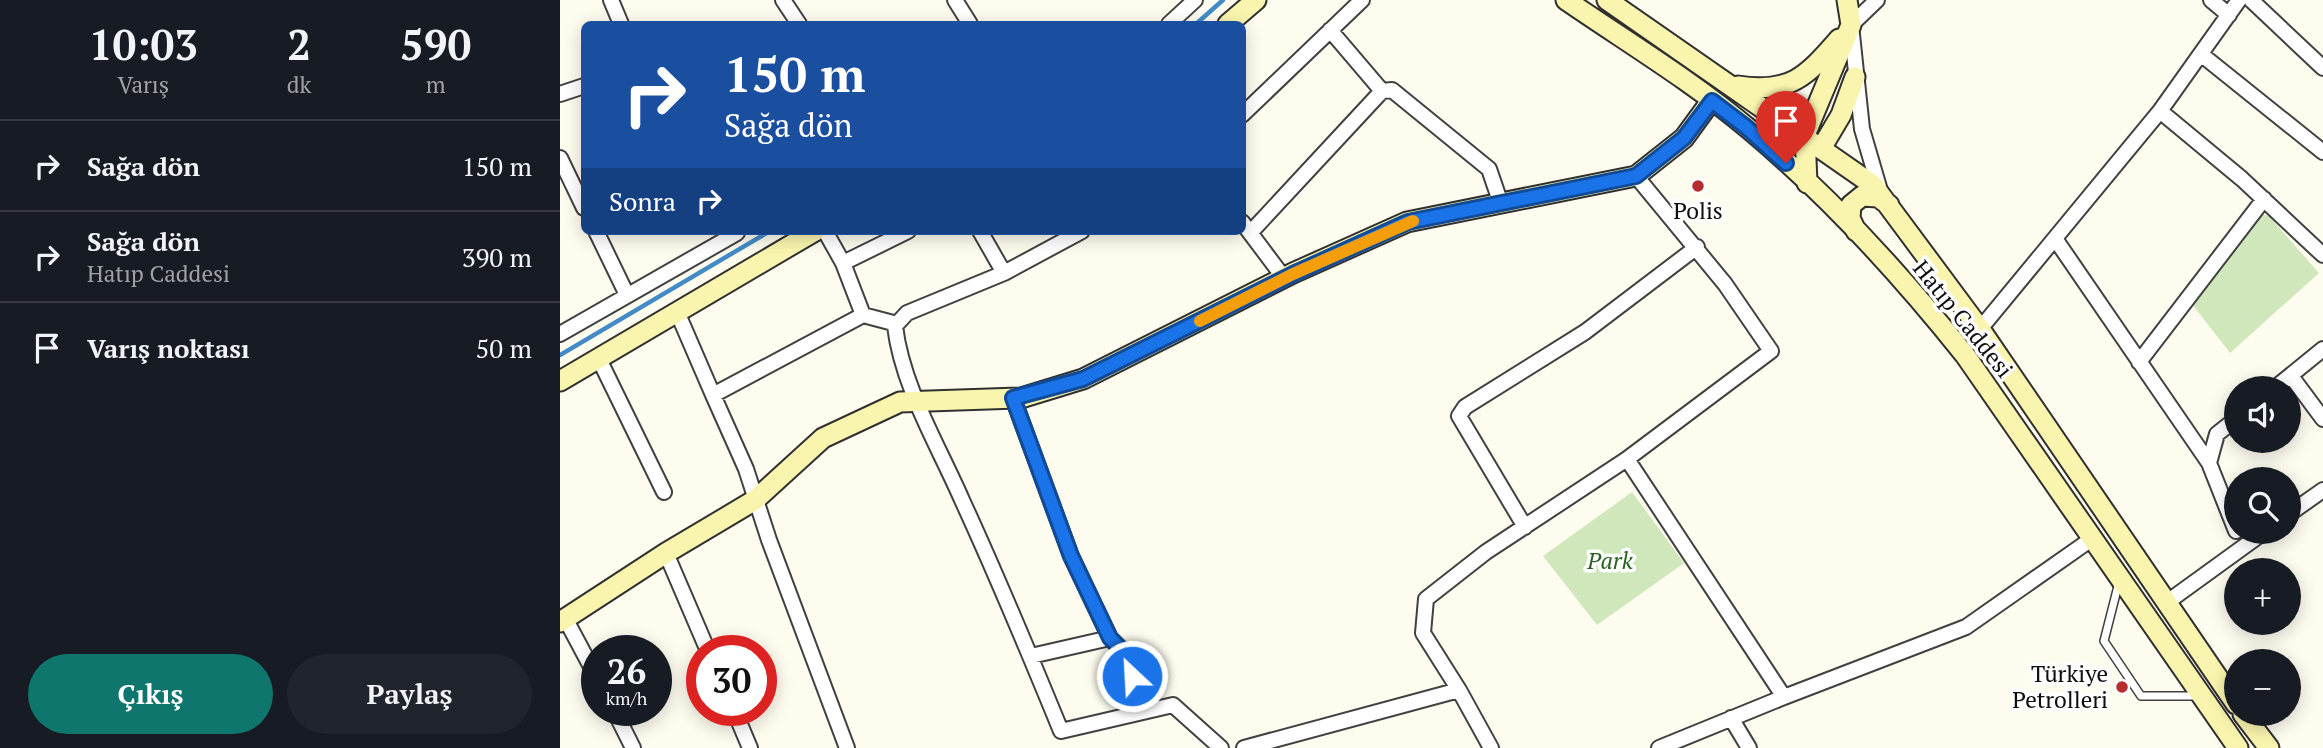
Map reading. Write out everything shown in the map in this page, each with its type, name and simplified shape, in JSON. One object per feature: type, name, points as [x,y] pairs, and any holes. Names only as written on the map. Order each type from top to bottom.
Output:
[{"type":"main road","points":[[1232,21],[1256,0]]},
{"type":"main road","name":"Hatıp Caddesi","points":[[1566,0],[1746,127],[1807,183],[1923,303],[1965,355],[2238,748]]},
{"type":"main road","points":[[1807,183],[1805,135],[1851,25],[1847,0]]},
{"type":"main road","name":"Hatıp Caddesi","points":[[1620,3],[1873,185],[1980,329],[2224,687]]},
{"type":"main road","points":[[1731,85],[1764,90],[1788,85],[1813,69],[1851,25]]},
{"type":"main road","points":[[1822,147],[1841,115],[1855,77]]},
{"type":"main road","points":[[563,620],[666,552],[755,500],[823,438],[900,402],[1013,398],[1083,379],[1284,278],[1408,222],[1636,176],[1684,138],[1712,101]]},
{"type":"main road","points":[[1858,235],[1850,218],[1851,205],[1862,196],[1878,197],[1887,202]]},
{"type":"main road","points":[[560,381],[808,235]]},
{"type":"main road","points":[[2252,726],[2269,748]]},
{"type":"street","points":[[611,0],[620,21]]},
{"type":"street","points":[[783,0],[797,21]]},
{"type":"street","points":[[955,0],[968,21]]},
{"type":"street","points":[[1172,21],[1195,0]]},
{"type":"street","points":[[1246,111],[1362,0]]},
{"type":"street","points":[[1877,0],[1851,25],[1862,129],[1887,202]]},
{"type":"street","points":[[2211,0],[2229,15]]},
{"type":"street","points":[[1980,329],[2056,240],[2160,110],[2239,0]]},
{"type":"street","points":[[2251,0],[2323,68]]},
{"type":"street","points":[[1330,30],[1382,91]]},
{"type":"street","points":[[2202,55],[2323,152]]},
{"type":"street","points":[[560,94],[581,87]]},
{"type":"street","points":[[1284,278],[1247,227],[1382,91],[1392,90],[1489,169],[1502,204]]},
{"type":"street","points":[[2160,110],[2264,199],[2323,255]]},
{"type":"street","points":[[560,158],[581,202]]},
{"type":"street","points":[[1491,748],[1459,690],[1423,634],[1426,599],[1486,552],[1627,459],[1771,351],[1697,247],[1636,176]]},
{"type":"street","points":[[2139,362],[2264,199]]},
{"type":"street","points":[[598,235],[627,295]]},
{"type":"street","points":[[560,334],[733,235]]},
{"type":"street","points":[[827,235],[843,263],[863,315]]},
{"type":"street","points":[[843,263],[900,235]]},
{"type":"street","points":[[982,235],[1004,273]]},
{"type":"street","points":[[1075,235],[1004,273],[907,313],[897,324],[897,344],[918,401],[1031,656],[1061,731],[1173,705],[1221,748]]},
{"type":"street","points":[[2056,240],[2209,463],[2224,499]]},
{"type":"street","points":[[1525,527],[1459,416],[1465,407],[1585,332],[1697,247]]},
{"type":"street","points":[[678,314],[746,468],[755,500],[847,748]]},
{"type":"street","points":[[713,396],[863,315],[897,324]]},
{"type":"street","points":[[2291,376],[2323,349]]},
{"type":"street","points":[[599,359],[664,492]]},
{"type":"street","points":[[2301,389],[2323,419]]},
{"type":"street","points":[[1013,398],[1071,556],[1110,638],[1129,657],[1137,713]]},
{"type":"street","points":[[2209,463],[2217,433],[2224,428]]},
{"type":"street","points":[[1627,459],[1784,697]]},
{"type":"street","points":[[2301,506],[2323,490]]},
{"type":"street","points":[[1660,748],[1966,627],[2093,538]]},
{"type":"street","points":[[2166,603],[2247,544]]},
{"type":"street","points":[[666,552],[701,635]]},
{"type":"street","points":[[563,620],[581,651]]},
{"type":"street","points":[[1031,656],[1110,638]]},
{"type":"street","points":[[1244,748],[1459,690]]},
{"type":"street","points":[[1731,718],[1749,748]]},
{"type":"street","points":[[622,726],[634,748]]},
{"type":"street","points":[[741,726],[750,748]]},
{"type":"lane","points":[[2120,578],[2104,641],[2141,696],[2200,696]]},
{"type":"green space","points":[[2260,214],[2269,216],[2319,273],[2230,353],[2192,304]]},
{"type":"green space","name":"Park","points":[[1632,492],[1684,563],[1597,625],[1543,556]]},
{"type":"waterway","points":[[1199,21],[1223,0]]},
{"type":"waterway","points":[[560,355],[763,235]]},
{"type":"slow traffic","points":[[1200,321],[1293,274],[1413,221]]},
{"type":"place","name":"Polis","points":[[1698,186]]},
{"type":"place","name":"Türkiye Petrolleri","points":[[2122,687]]},
{"type":"route","points":[[1132,676],[1129,657],[1110,638],[1071,556],[1013,398],[1083,379],[1293,274],[1408,222],[1636,176],[1684,138],[1712,101],[1786,163]]}]
